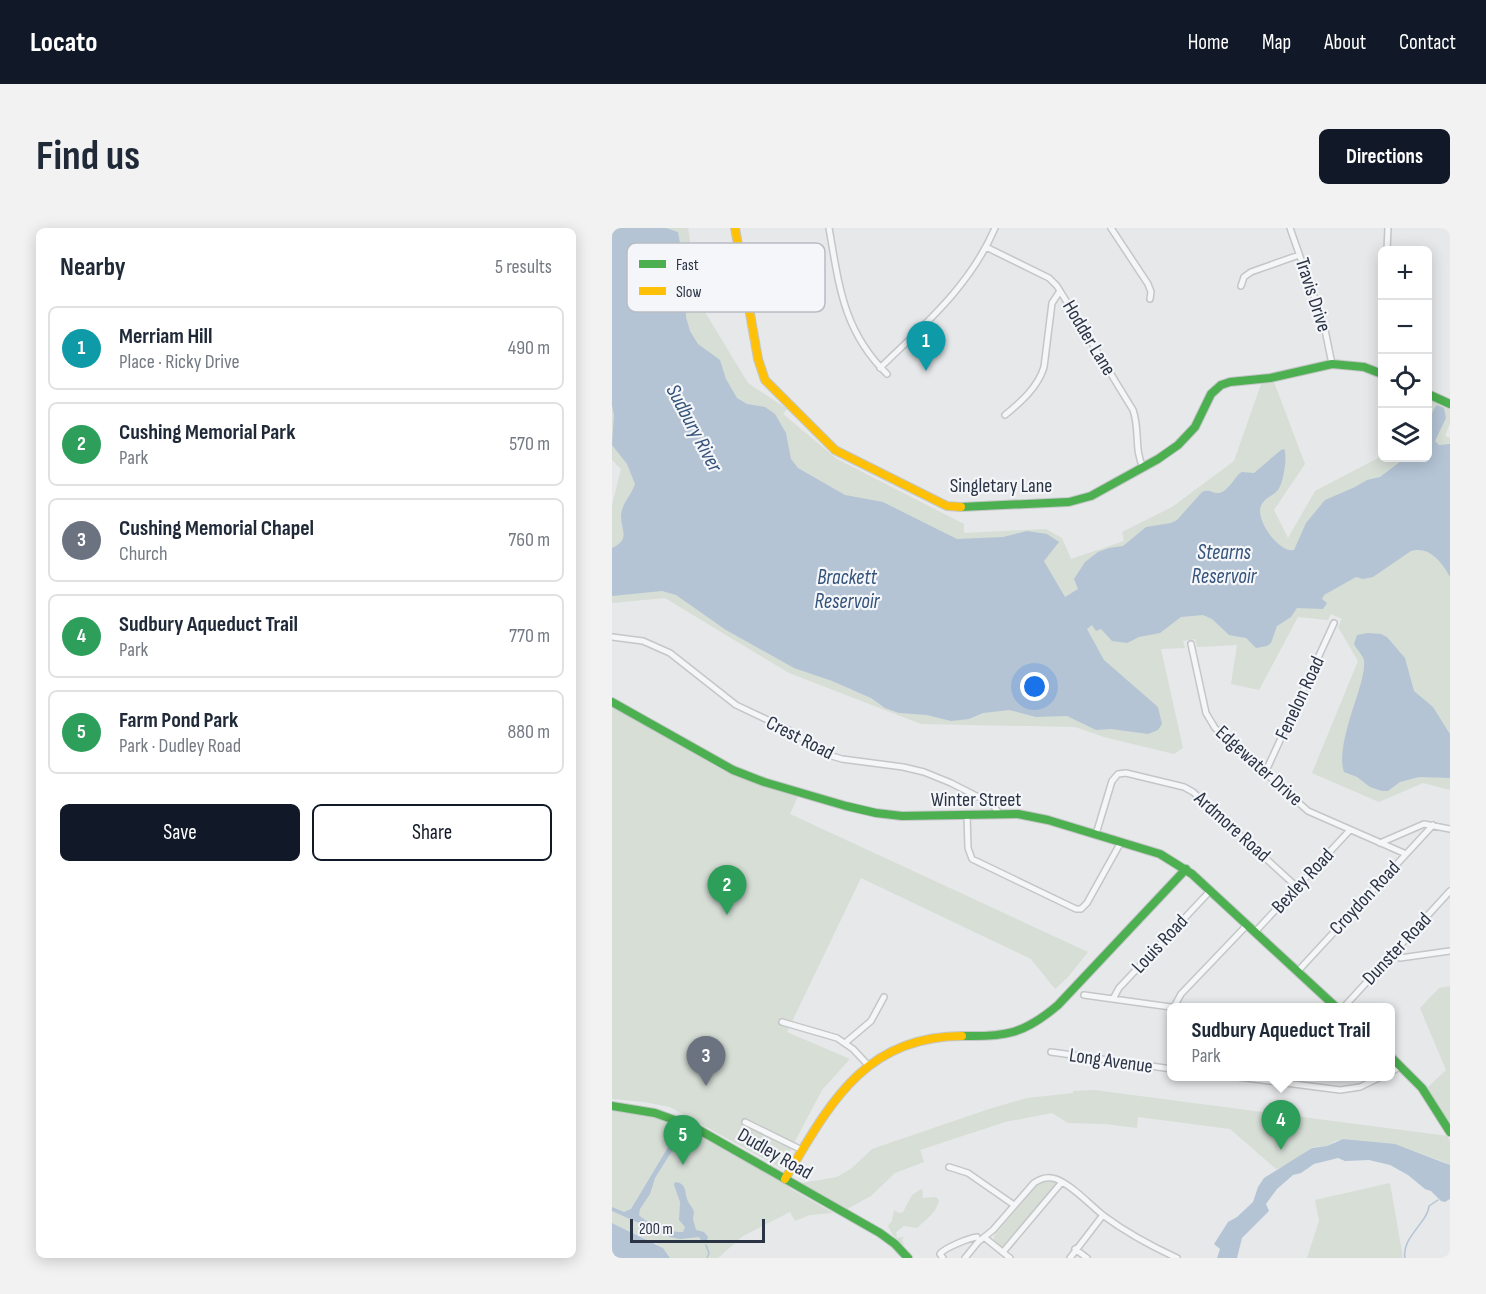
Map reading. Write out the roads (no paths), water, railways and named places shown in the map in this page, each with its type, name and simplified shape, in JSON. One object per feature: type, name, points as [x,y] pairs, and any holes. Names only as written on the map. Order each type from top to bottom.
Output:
[{"type":"street","name":"Singletary Lane","points":[[735,228],[738,243]]},
{"type":"street","points":[[829,228],[845,310],[863,347],[887,374]]},
{"type":"street","points":[[880,368],[952,298],[969,275],[995,228]]},
{"type":"street","points":[[1111,228],[1145,280],[1151,292],[1150,299]]},
{"type":"street","name":"Travis Drive","points":[[1290,228],[1324,325],[1332,364]]},
{"type":"street","points":[[1387,246],[1388,228]]},
{"type":"street","name":"Hodder Lane","points":[[986,246],[1049,278],[1060,291],[1131,406],[1136,419],[1139,458],[1143,467]]},
{"type":"street","points":[[1241,286],[1244,277],[1251,272],[1299,255]]},
{"type":"street","points":[[1005,416],[1028,394],[1041,376],[1052,303],[1060,291]]},
{"type":"street","name":"Singletary Lane","points":[[750,312],[763,376],[826,442],[840,453],[936,502],[954,507],[1081,500],[1097,494],[1167,453],[1183,441],[1195,427],[1211,394],[1221,386],[1240,380],[1270,378],[1332,364],[1356,365],[1378,372]]},
{"type":"street","points":[[1432,396],[1450,404]]},
{"type":"street","name":"Fenelon Road","points":[[1265,773],[1334,623]]},
{"type":"street","name":"Crest Road","points":[[612,637],[643,641],[670,653],[736,705],[789,730],[819,752],[836,758],[903,767],[931,774],[983,799],[994,806],[999,813]]},
{"type":"street","name":"Edgewater Drive","points":[[1191,644],[1206,713],[1210,721],[1308,811],[1406,854]]},
{"type":"street","name":"Winter Street","points":[[612,702],[725,766],[764,782],[885,815],[910,817],[999,813],[1037,818],[1160,854],[1186,869],[1332,1003]]},
{"type":"street","name":"Ardmore Road","points":[[1096,834],[1112,781],[1118,774],[1126,773],[1184,787],[1193,792],[1297,887]]},
{"type":"street","points":[[967,814],[968,848],[972,859],[1076,909],[1081,909],[1086,905],[1121,842]]},
{"type":"street","points":[[1380,843],[1416,826],[1433,825],[1450,829]]},
{"type":"street","name":"Croydon Road","points":[[1298,971],[1433,825]]},
{"type":"street","name":"Bexley Road","points":[[1255,933],[1350,830]]},
{"type":"street","points":[[785,1179],[834,1101],[868,1065],[894,1049],[917,1040],[937,1036],[989,1038],[1003,1036],[1039,1022],[1058,1005],[1186,869]]},
{"type":"street","name":"Louis Road","points":[[1113,999],[1119,988],[1210,891]]},
{"type":"street","name":"Dunster Road","points":[[1348,1003],[1450,891]]},
{"type":"street","points":[[1178,1003],[1181,994],[1247,925]]},
{"type":"street","points":[[1391,955],[1401,958],[1450,951]]},
{"type":"street","points":[[1083,995],[1167,1006]]},
{"type":"street","points":[[845,1043],[872,1021],[884,997]]},
{"type":"street","points":[[783,1022],[833,1036],[845,1043],[868,1065]]},
{"type":"street","name":"Long Avenue","points":[[1051,1052],[1167,1068]]},
{"type":"street","points":[[1395,1061],[1424,1091],[1450,1132]]},
{"type":"street","points":[[1395,1070],[1401,1066]]},
{"type":"street","points":[[1264,1081],[1340,1090],[1360,1087],[1374,1081]]},
{"type":"street","name":"Dudley Road","points":[[612,1106],[641,1110],[677,1120],[709,1135],[880,1233],[893,1242],[908,1258]]},
{"type":"street","points":[[745,1122],[802,1150]]},
{"type":"street","points":[[949,1167],[968,1173],[1014,1205]]},
{"type":"street","points":[[965,1258],[1031,1185],[1041,1178],[1054,1178],[1142,1241],[1177,1258]]},
{"type":"street","points":[[1003,1252],[1062,1182]]},
{"type":"street","points":[[1070,1258],[1103,1215]]},
{"type":"street","points":[[973,1231],[1010,1258]]},
{"type":"street","points":[[943,1258],[940,1254],[943,1250],[969,1238],[981,1239]]},
{"type":"street","points":[[1075,1249],[1087,1258]]},
{"type":"water","name":"Brackett Reservoir","points":[[612,228],[666,228],[678,232],[680,243],[627,243],[627,312],[686,312],[690,331],[698,344],[720,360],[726,379],[737,398],[747,404],[765,407],[775,414],[786,433],[791,459],[798,468],[845,495],[883,502],[957,539],[1003,537],[1027,531],[1047,534],[1059,542],[1044,561],[1065,597],[1078,589],[1074,579],[1085,562],[1098,552],[1123,546],[1146,527],[1177,520],[1202,492],[1220,493],[1224,491],[1239,474],[1254,473],[1284,449],[1285,463],[1280,487],[1262,503],[1260,512],[1265,527],[1275,541],[1288,550],[1294,550],[1306,523],[1325,500],[1367,480],[1380,477],[1400,462],[1432,462],[1432,414],[1437,405],[1444,408],[1446,418],[1435,441],[1439,445],[1450,444],[1450,577],[1434,556],[1424,551],[1411,551],[1373,577],[1363,579],[1356,577],[1324,595],[1322,599],[1327,603],[1323,609],[1297,608],[1291,617],[1277,626],[1271,643],[1256,648],[1246,638],[1229,635],[1212,619],[1203,615],[1181,617],[1160,633],[1139,637],[1127,643],[1112,641],[1101,629],[1096,631],[1092,625],[1087,629],[1104,660],[1158,707],[1162,724],[1158,730],[1148,734],[1111,729],[1096,730],[1067,716],[1036,717],[1009,710],[983,713],[969,719],[951,721],[927,715],[899,713],[832,681],[794,668],[726,630],[676,595],[662,591],[612,596],[612,548],[619,544],[624,536],[622,510],[635,484],[627,464],[612,445],[614,415],[612,405]]},
{"type":"water","points":[[1368,633],[1387,637],[1405,658],[1414,691],[1433,707],[1450,734],[1450,778],[1419,777],[1400,782],[1388,791],[1382,791],[1344,772],[1342,754],[1364,668],[1364,660],[1354,644],[1357,635]]},
{"type":"water","points":[[675,1128],[680,1129],[672,1151],[655,1178],[639,1215],[660,1227],[683,1232],[685,1227],[679,1220],[680,1202],[674,1185],[675,1182],[679,1183],[684,1187],[694,1212],[696,1230],[704,1232],[708,1237],[702,1242],[699,1237],[680,1239],[670,1237],[612,1211],[612,1207],[624,1212],[631,1209],[667,1149]]},
{"type":"water","points":[[1343,1139],[1395,1144],[1450,1165],[1450,1199],[1445,1202],[1441,1201],[1431,1191],[1390,1165],[1369,1160],[1345,1161],[1338,1158],[1314,1164],[1301,1173],[1293,1175],[1277,1189],[1266,1204],[1269,1211],[1242,1238],[1237,1258],[1217,1258],[1220,1249],[1214,1244],[1228,1222],[1253,1202],[1264,1178],[1312,1148],[1327,1146]]},
{"type":"water","points":[[612,1223],[663,1248],[670,1258],[612,1258]]},
{"type":"waterway","points":[[1405,1258],[1407,1244],[1428,1212],[1429,1206],[1438,1200]]},
{"type":"waterway","points":[[706,1245],[709,1253],[707,1258]]},
{"type":"place","name":"Merriam Hill","points":[[926,371]]},
{"type":"place","name":"Cushing Memorial Park","points":[[727,915]]},
{"type":"place","name":"Cushing Memorial Chapel","points":[[706,1086]]},
{"type":"place","name":"Sudbury Aqueduct Trail","points":[[1281,1150]]},
{"type":"place","name":"Farm Pond Park","points":[[683,1165]]},
{"type":"water label","name":"Sudbury River","points":[[694,428]]},
{"type":"water label","name":"Stearns Reservoir","points":[[1224,564]]}]
